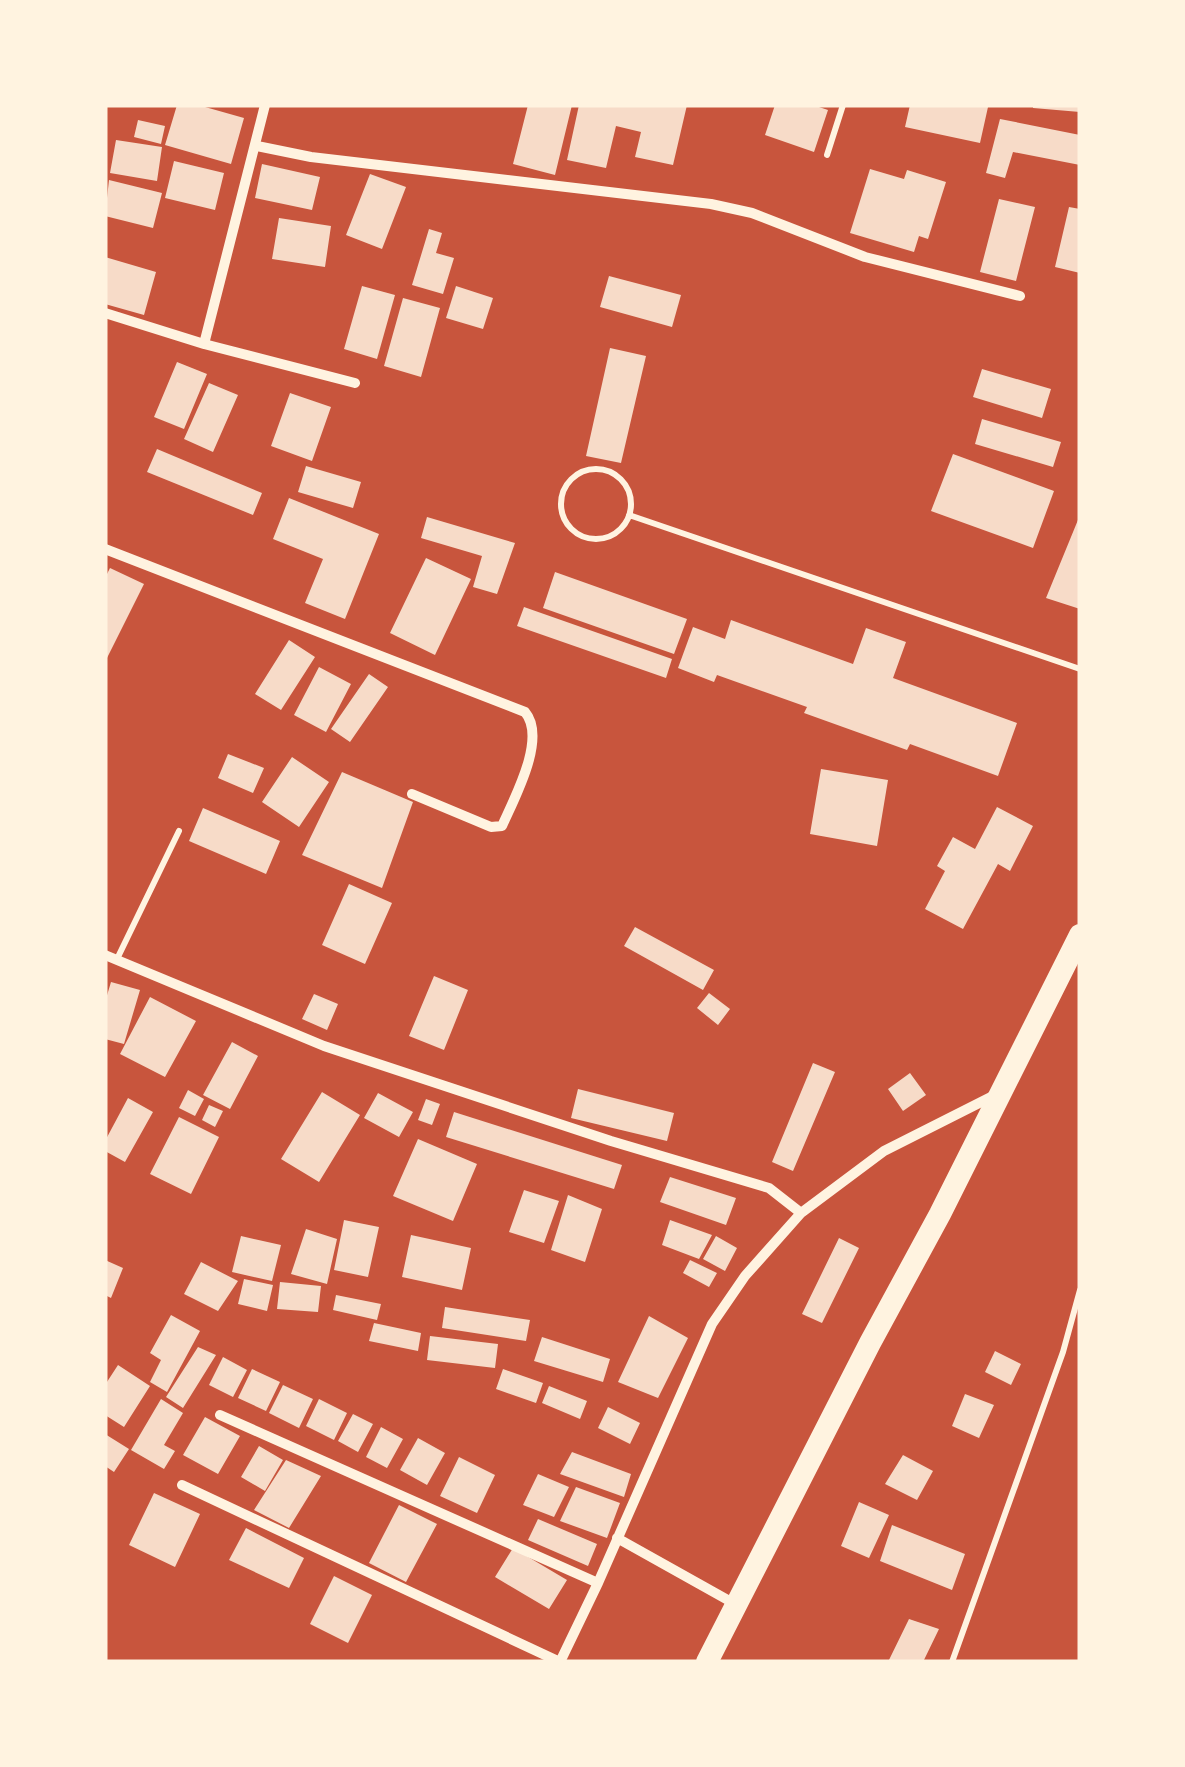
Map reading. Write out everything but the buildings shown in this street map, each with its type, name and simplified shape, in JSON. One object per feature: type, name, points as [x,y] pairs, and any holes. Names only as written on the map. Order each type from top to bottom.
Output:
[{"type":"highway","points":[[707,1662],[1080,935]]},
{"type":"street","points":[[204,344],[265,105]]},
{"type":"street","points":[[256,146],[311,157],[711,204],[752,213],[865,258],[1020,296]]},
{"type":"street","points":[[105,313],[355,384]]},
{"type":"street","points":[[105,549],[525,712],[533,722],[529,758],[502,826],[491,827],[412,794]]},
{"type":"street","points":[[111,957],[324,1046],[610,1141],[769,1188],[801,1213]]},
{"type":"street","points":[[182,1485],[560,1662],[712,1324],[745,1276],[801,1213],[884,1151],[1000,1092]]},
{"type":"street","points":[[220,1414],[598,1583]]},
{"type":"street","points":[[617,1538],[735,1604]]},
{"type":"lane","points":[[827,155],[843,105]]},
{"type":"lane","points":[[608,471],[628,489],[629,515],[615,534],[604,538],[580,535],[566,521],[561,502],[563,492],[570,480],[582,472],[608,471]]},
{"type":"lane","points":[[629,515],[1080,669]]},
{"type":"lane","points":[[111,957],[180,830]]},
{"type":"lane","points":[[952,1662],[1057,1370],[1080,1290]]}]
